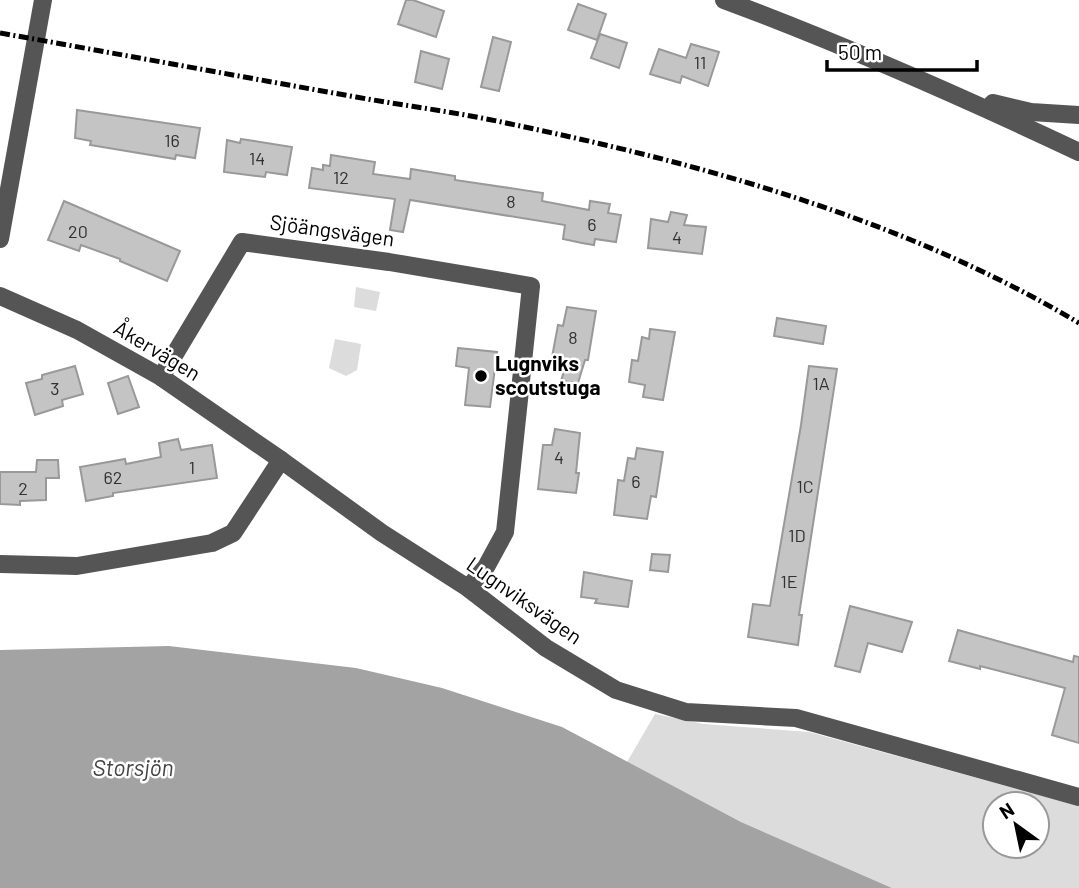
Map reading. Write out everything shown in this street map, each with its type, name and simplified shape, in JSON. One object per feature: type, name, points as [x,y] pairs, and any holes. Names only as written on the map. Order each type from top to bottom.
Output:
[{"type":"street","points":[[0,239],[43,0]]},
{"type":"street","points":[[724,0],[806,31],[959,96],[1079,152]]},
{"type":"street","points":[[959,96],[1031,112],[1079,115]]},
{"type":"street","name":"Sjöängsvägen","points":[[161,377],[242,242],[389,261],[531,286],[505,533],[486,567],[468,588]]},
{"type":"street","name":"Åkervägen","points":[[0,296],[77,330],[161,377],[281,460]]},
{"type":"street","points":[[0,564],[77,566],[212,543],[233,533],[281,460]]},
{"type":"street","name":"Lugnviksvägen","points":[[281,460],[382,533],[468,588],[547,648],[616,690],[686,712],[796,718],[1079,797]]},
{"type":"shaded area","points":[[356,287],[380,292],[376,311],[354,307]]},
{"type":"shaded area","points":[[335,339],[361,344],[357,370],[346,376],[329,368]]},
{"type":"shaded area","points":[[655,714],[704,724],[809,732],[1021,790],[981,790],[981,860],[1051,860],[1051,798],[1079,806],[1079,888],[892,888],[741,822],[627,762]]},
{"type":"water","name":"Storsjön","points":[[169,646],[356,668],[442,688],[562,727],[741,822],[892,888],[0,888],[0,650]]},
{"type":"building","points":[[406,0],[444,11],[436,37],[398,24]]},
{"type":"building","points":[[578,4],[606,14],[597,40],[568,30]]},
{"type":"building","points":[[600,34],[627,43],[619,68],[591,58]]},
{"type":"building","points":[[493,37],[511,42],[499,91],[481,87]]},
{"type":"building","points":[[691,44],[719,52],[708,86],[682,76],[680,83],[650,74],[659,49],[686,58]]},
{"type":"building","points":[[421,51],[449,59],[442,89],[415,82]]},
{"type":"building","points":[[77,110],[200,128],[195,158],[176,155],[175,159],[90,145],[91,141],[75,138]]},
{"type":"building","points":[[241,139],[292,147],[287,175],[266,172],[265,177],[224,172],[227,140],[240,143]]},
{"type":"building","points":[[331,155],[375,162],[373,174],[410,179],[411,169],[455,176],[455,180],[543,193],[542,201],[589,210],[590,201],[610,204],[608,213],[621,215],[616,242],[595,239],[594,245],[582,243],[563,239],[565,225],[410,200],[403,232],[390,230],[395,199],[309,188],[312,168],[323,170],[323,165],[330,166]]},
{"type":"building","points":[[64,201],[180,251],[167,281],[120,259],[81,245],[79,251],[48,240]]},
{"type":"building","points":[[671,212],[687,215],[684,225],[706,227],[702,254],[648,248],[651,219],[668,222]]},
{"type":"building","points":[[567,307],[596,311],[588,360],[585,360],[578,383],[561,381],[564,371],[550,368],[558,325],[563,326]]},
{"type":"building","points":[[777,318],[826,326],[823,344],[774,336]]},
{"type":"building","points":[[650,329],[675,332],[663,400],[643,397],[645,385],[629,382],[632,360],[638,361],[642,337],[649,339]]},
{"type":"building","name":"Lugnviks scoutstuga","points":[[458,348],[497,352],[490,407],[465,405],[469,368],[456,366]]},
{"type":"building","points":[[75,366],[83,394],[62,400],[63,406],[35,415],[26,383],[42,379],[42,375]]},
{"type":"building","points":[[809,366],[837,369],[799,615],[802,615],[798,645],[748,637],[753,604],[770,606]]},
{"type":"building","points":[[128,376],[139,407],[118,414],[108,383]]},
{"type":"building","points":[[555,429],[580,433],[576,493],[538,489],[543,445],[552,445]]},
{"type":"building","points":[[178,439],[181,450],[212,445],[217,478],[113,493],[113,496],[86,501],[80,467],[125,459],[126,464],[161,457],[159,443]]},
{"type":"building","points":[[637,448],[663,452],[656,497],[651,496],[647,519],[614,515],[618,480],[624,481],[628,458],[635,459]]},
{"type":"building","points":[[37,460],[58,460],[59,478],[46,478],[46,500],[20,501],[20,505],[0,504],[0,472],[36,472]]},
{"type":"building","points":[[652,554],[670,555],[668,572],[650,570]]},
{"type":"building","points":[[584,572],[632,581],[628,607],[595,603],[597,599],[581,597]]},
{"type":"building","points":[[850,606],[912,622],[902,652],[868,643],[860,672],[835,666]]},
{"type":"building","points":[[958,630],[1073,662],[1074,656],[1079,657],[1079,743],[1052,735],[1065,688],[980,666],[980,669],[949,661]]},
{"type":"railway","points":[[0,33],[487,119],[654,157],[801,199],[873,225],[1012,286],[1079,323]]},
{"type":"place","name":"Lugnviks scoutstuga","points":[[481,376]]}]
